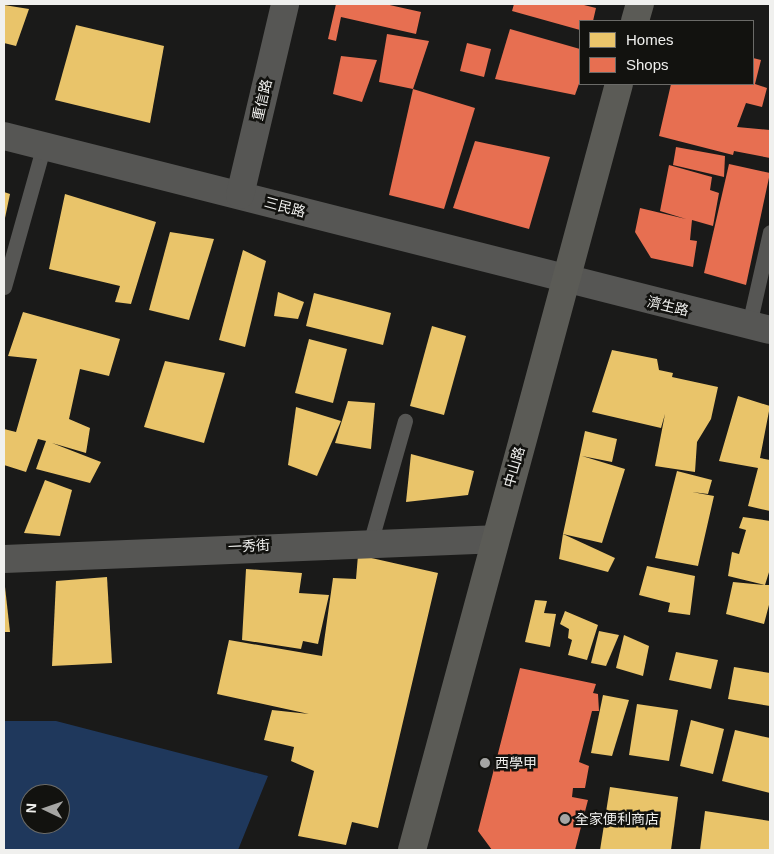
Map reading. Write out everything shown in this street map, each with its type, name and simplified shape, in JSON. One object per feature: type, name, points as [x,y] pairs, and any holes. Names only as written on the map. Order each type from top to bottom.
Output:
[{"type":"main road","points":[[635,20],[640,4]]},
{"type":"main road","name":"中山路","points":[[412,850],[494,539],[619,85]]},
{"type":"street","name":"重信路","points":[[240,196],[285,4]]},
{"type":"street","name":"三民路","points":[[4,136],[566,282]]},
{"type":"street","name":"濟生路","points":[[566,282],[759,327]]},
{"type":"street","name":"一秀街","points":[[4,559],[371,540],[494,539]]},
{"type":"lane","points":[[4,288],[44,145]]},
{"type":"lane","points":[[759,327],[770,232]]},
{"type":"lane","points":[[371,540],[405,421]]},
{"type":"water","points":[[4,721],[56,721],[268,776],[238,850],[4,850]]},
{"type":"building: Homes","points":[[4,5],[29,9],[16,46],[4,43]]},
{"type":"building: Homes","points":[[76,25],[164,46],[150,123],[55,100]]},
{"type":"building: Homes","points":[[4,192],[10,194],[5,218],[4,218]]},
{"type":"building: Homes","points":[[65,194],[156,222],[131,304],[115,302],[120,286],[49,269]]},
{"type":"building: Homes","points":[[170,232],[214,239],[189,320],[149,310]]},
{"type":"building: Homes","points":[[243,250],[266,261],[245,347],[219,340]]},
{"type":"building: Homes","points":[[278,292],[304,302],[298,319],[274,316]]},
{"type":"building: Homes","points":[[314,293],[391,313],[383,345],[306,326]]},
{"type":"building: Homes","points":[[23,312],[120,339],[109,376],[80,369],[69,419],[90,428],[86,453],[52,443],[101,462],[90,483],[36,469],[46,441],[38,439],[26,472],[4,465],[4,429],[16,432],[37,359],[8,356]]},
{"type":"building: Homes","points":[[432,326],[466,336],[444,415],[410,406]]},
{"type":"building: Homes","points":[[309,339],[347,349],[333,403],[295,393]]},
{"type":"building: Homes","points":[[612,350],[657,359],[659,370],[673,373],[672,377],[718,387],[711,419],[697,442],[695,472],[655,466],[665,414],[661,428],[592,412]]},
{"type":"building: Homes","points":[[165,361],[225,373],[204,443],[144,427]]},
{"type":"building: Homes","points":[[738,396],[770,406],[760,458],[770,460],[770,511],[748,506],[758,468],[719,461]]},
{"type":"building: Homes","points":[[348,401],[375,403],[371,449],[335,443]]},
{"type":"building: Homes","points":[[296,407],[341,421],[317,476],[288,465]]},
{"type":"building: Homes","points":[[585,431],[617,439],[612,462],[582,456],[625,469],[602,543],[563,534]]},
{"type":"building: Homes","points":[[411,454],[474,471],[468,495],[406,502]]},
{"type":"building: Homes","points":[[677,471],[712,480],[708,494],[692,492],[714,496],[698,566],[655,558]]},
{"type":"building: Homes","points":[[45,480],[72,490],[60,536],[24,533]]},
{"type":"building: Homes","points":[[743,517],[770,521],[770,569],[765,585],[728,576],[732,552],[739,554],[746,530],[739,528]]},
{"type":"building: Homes","points":[[563,534],[615,558],[608,572],[559,559]]},
{"type":"building: Homes","points":[[358,555],[438,573],[378,828],[352,822],[346,845],[298,836],[314,771],[291,761],[294,747],[264,740],[272,710],[309,714],[217,694],[229,640],[322,656],[333,578],[356,579]]},
{"type":"building: Homes","points":[[647,566],[695,576],[690,615],[668,612],[670,603],[639,595]]},
{"type":"building: Homes","points":[[246,569],[302,573],[299,593],[329,595],[318,644],[303,641],[301,649],[242,640]]},
{"type":"building: Homes","points":[[107,577],[112,663],[52,666],[56,581]]},
{"type":"building: Homes","points":[[4,578],[10,632],[4,632]]},
{"type":"building: Homes","points":[[733,582],[770,585],[770,601],[764,624],[726,614]]},
{"type":"building: Homes","points":[[535,600],[547,601],[544,613],[556,614],[550,647],[525,642]]},
{"type":"building: Homes","points":[[565,611],[598,625],[587,660],[568,655],[572,640],[568,638],[569,629],[560,624]]},
{"type":"building: Homes","points":[[599,631],[619,635],[606,666],[591,663]]},
{"type":"building: Homes","points":[[624,635],[649,646],[643,676],[616,668]]},
{"type":"building: Homes","points":[[676,652],[718,660],[711,689],[669,680]]},
{"type":"building: Homes","points":[[734,667],[770,673],[770,706],[728,699]]},
{"type":"building: Homes","points":[[603,695],[629,700],[612,756],[591,753]]},
{"type":"building: Homes","points":[[637,704],[678,710],[669,761],[629,755]]},
{"type":"building: Homes","points":[[691,720],[724,729],[713,774],[680,766]]},
{"type":"building: Homes","points":[[735,730],[770,738],[770,793],[722,781]]},
{"type":"building: Homes","points":[[610,787],[678,797],[671,850],[600,850]]},
{"type":"building: Homes","points":[[705,811],[770,821],[770,850],[700,850]]},
{"type":"building: Shops","points":[[336,4],[385,4],[421,12],[416,34],[341,17],[336,41],[328,39]]},
{"type":"building: Shops","points":[[514,4],[580,4],[596,8],[593,20],[579,20],[579,30],[512,11]]},
{"type":"building: Shops","points":[[510,29],[579,49],[579,84],[575,95],[495,79]]},
{"type":"building: Shops","points":[[387,34],[429,41],[413,89],[379,82]]},
{"type":"building: Shops","points":[[467,43],[491,49],[484,77],[460,71]]},
{"type":"building: Shops","points":[[341,56],[377,60],[362,102],[333,94]]},
{"type":"building: Shops","points":[[754,58],[761,60],[755,84],[767,88],[762,107],[746,103],[737,127],[770,130],[770,158],[734,151],[733,155],[659,136],[671,85],[754,85]]},
{"type":"building: Shops","points":[[413,89],[475,108],[444,209],[389,195]]},
{"type":"building: Shops","points":[[475,141],[550,157],[529,229],[453,208]]},
{"type":"building: Shops","points":[[676,147],[725,156],[724,177],[673,165]]},
{"type":"building: Shops","points":[[729,164],[770,173],[746,285],[704,273]]},
{"type":"building: Shops","points":[[669,165],[712,177],[710,190],[719,193],[713,226],[692,220],[690,240],[697,241],[693,267],[651,258],[635,232],[640,208],[686,219],[660,211]]},
{"type":"building: Shops","points":[[520,668],[596,684],[593,693],[598,694],[599,711],[592,711],[579,762],[589,766],[585,788],[573,788],[572,797],[588,800],[575,850],[492,850],[478,831]]},
{"type":"place","name":"西學甲","points":[[485,763]]},
{"type":"place","name":"全家便利商店","points":[[565,819]]}]
